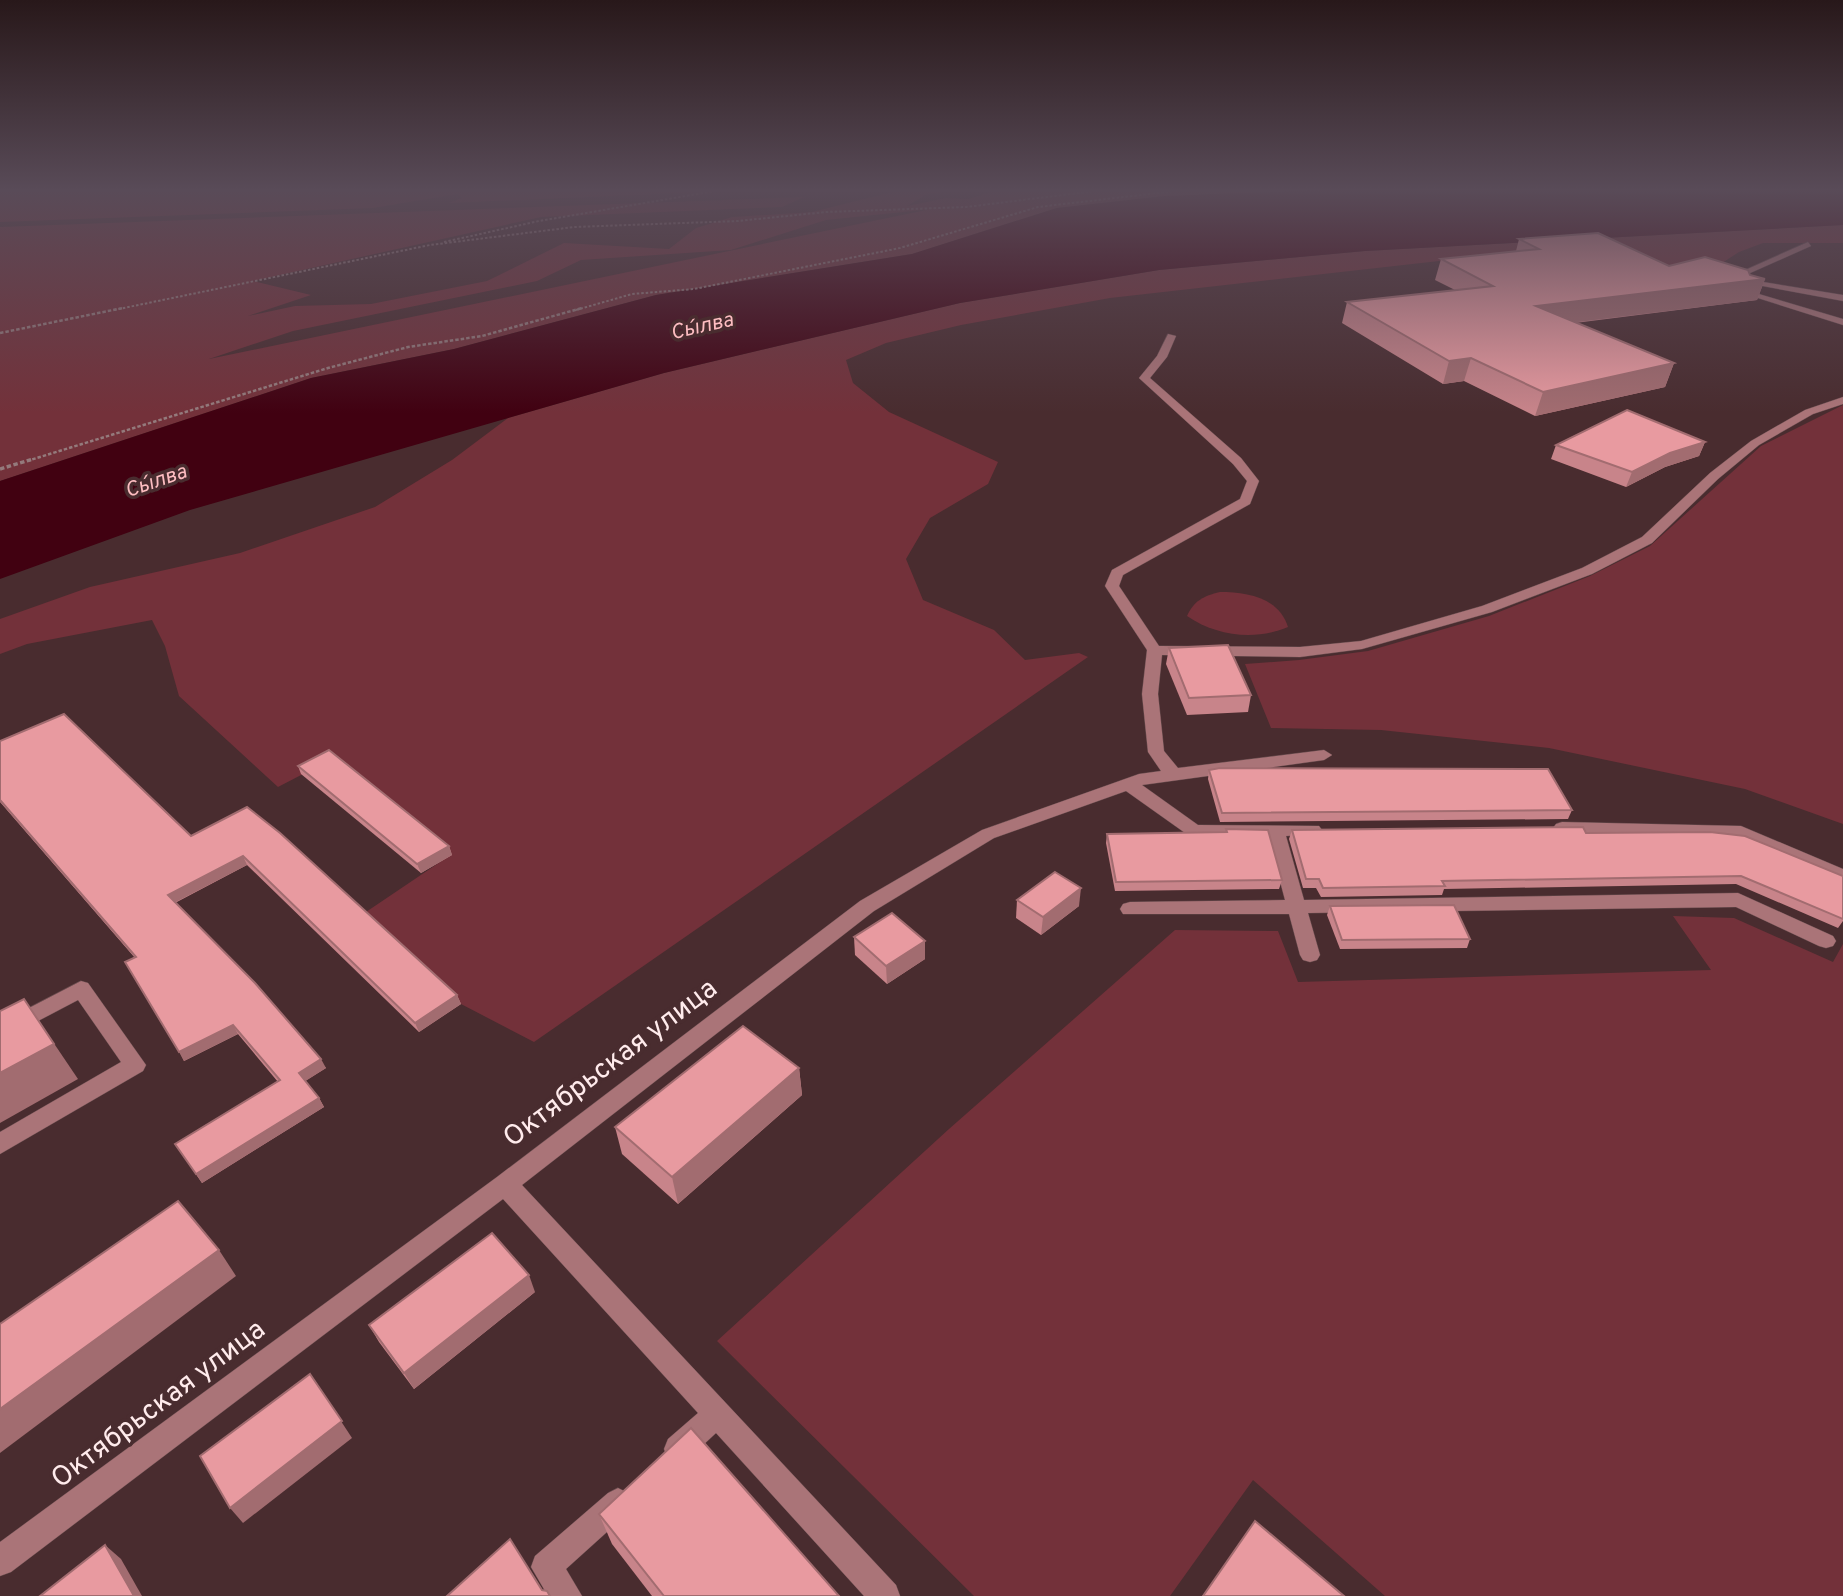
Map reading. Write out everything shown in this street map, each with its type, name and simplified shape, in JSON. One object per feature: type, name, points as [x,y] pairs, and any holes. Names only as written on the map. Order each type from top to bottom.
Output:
[{"type":"street","points":[[1762,264],[1730,279],[1843,298]]},
{"type":"street","points":[[1750,283],[1736,288],[1843,322]]},
{"type":"street","points":[[1171,336],[1161,357],[1144,378],[1237,461],[1253,481],[1247,500],[1117,573],[1112,586],[1155,650],[1150,694],[1156,752],[1173,774]]},
{"type":"street","points":[[1155,650],[1300,652],[1362,645],[1500,604],[1587,571],[1647,540],[1714,476],[1755,443],[1809,412],[1843,400]]},
{"type":"street","name":"Октябрьская улица","points":[[0,1561],[505,1184],[867,906],[988,834],[1145,778],[1324,755]]},
{"type":"street","points":[[1130,785],[1194,831],[1330,830]]},
{"type":"street","points":[[1538,828],[1621,827],[1741,832],[1843,876]]},
{"type":"street","points":[[1275,830],[1310,955]]},
{"type":"street","points":[[1130,909],[1738,900],[1826,941]]},
{"type":"street","points":[[0,1033],[81,989],[135,1065],[0,1144]]},
{"type":"street","points":[[505,1184],[885,1596]]},
{"type":"street","points":[[567,1596],[546,1567],[717,1414]]},
{"type":"path","points":[[0,333],[335,264]]},
{"type":"path","points":[[0,469],[328,368],[408,347],[482,336],[632,294],[694,289],[817,264]]},
{"type":"shaded area","points":[[0,264],[327,264],[253,281],[311,295],[248,316],[295,306],[371,304],[487,281],[520,264],[572,264],[537,281],[293,331],[209,359],[663,264],[847,264],[656,295],[454,349],[311,378],[0,481]]},
{"type":"shaded area","points":[[1219,264],[1408,264],[1110,298],[961,325],[886,343],[846,360],[853,383],[889,412],[998,462],[988,484],[930,518],[906,559],[923,600],[994,630],[1025,660],[1079,653],[1088,657],[534,1042],[461,1004],[363,914],[452,854],[332,759],[278,787],[179,696],[165,646],[152,620],[27,644],[0,654],[0,619],[90,587],[240,553],[375,507],[452,460],[508,418],[664,373],[960,303],[1159,270]]},
{"type":"shaded area","points":[[1661,264],[1720,264],[1705,274]]},
{"type":"shaded area","points":[[1843,405],[1843,824],[1745,789],[1549,748],[1381,730],[1271,728],[1245,664],[1368,651],[1489,616],[1590,576],[1650,546],[1761,446]]},
{"type":"shaded area","points":[[1220,592],[1260,598],[1277,609],[1288,627],[1262,634],[1236,634],[1210,628],[1187,616],[1200,600]]},
{"type":"shaded area","points":[[1673,916],[1734,918],[1833,962],[1843,944],[1843,1596],[1385,1596],[1253,1480],[1170,1596],[974,1596],[717,1341],[949,1129],[1175,930],[1278,931],[1298,982],[1711,970]]},
{"type":"water","name":"Сы́лва","points":[[847,264],[1219,264],[1159,270],[960,303],[664,373],[190,510],[0,579],[0,481],[311,378],[454,349],[656,295]]},
{"type":"building","points":[[1452,264],[1730,264],[1765,279],[1536,306],[1674,363],[1543,392],[1471,358],[1449,361],[1347,302],[1493,286]]},
{"type":"building","points":[[1627,410],[1705,442],[1670,453],[1632,472],[1556,445]]},
{"type":"building","points":[[1228,645],[1251,695],[1189,698],[1169,648]]},
{"type":"building","points":[[64,714],[191,836],[247,807],[280,833],[457,995],[415,1023],[243,856],[168,895],[255,983],[321,1059],[299,1073],[319,1098],[196,1174],[175,1144],[280,1080],[233,1025],[179,1052],[125,962],[136,957],[0,800],[0,741]]},
{"type":"building","points":[[329,750],[449,846],[417,864],[298,766]]},
{"type":"building","points":[[1548,769],[1572,810],[1222,813],[1209,770]]},
{"type":"building","points":[[1583,827],[1586,833],[1710,832],[1745,836],[1843,876],[1843,919],[1741,876],[1442,881],[1445,886],[1323,888],[1319,879],[1306,879],[1292,830]]},
{"type":"building","points":[[1226,829],[1268,830],[1282,880],[1116,882],[1107,834],[1227,832]]},
{"type":"building","points":[[1055,872],[1081,888],[1043,917],[1017,900]]},
{"type":"building","points":[[1454,905],[1470,939],[1342,940],[1330,906]]},
{"type":"building","points":[[892,913],[925,941],[886,966],[854,937]]},
{"type":"building","points":[[24,999],[54,1044],[0,1073],[0,1011]]},
{"type":"building","points":[[743,1026],[799,1068],[672,1177],[615,1127]]},
{"type":"building","points":[[178,1201],[219,1250],[0,1409],[0,1324]]},
{"type":"building","points":[[492,1233],[529,1275],[404,1373],[369,1325]]},
{"type":"building","points":[[310,1374],[342,1421],[230,1508],[200,1456]]},
{"type":"building","points":[[691,1428],[839,1596],[664,1596],[599,1514]]},
{"type":"building","points":[[1255,1521],[1344,1596],[1203,1596]]},
{"type":"building","points":[[510,1539],[542,1590],[547,1591],[550,1596],[447,1596]]},
{"type":"building","points":[[105,1545],[134,1596],[40,1596]]}]
